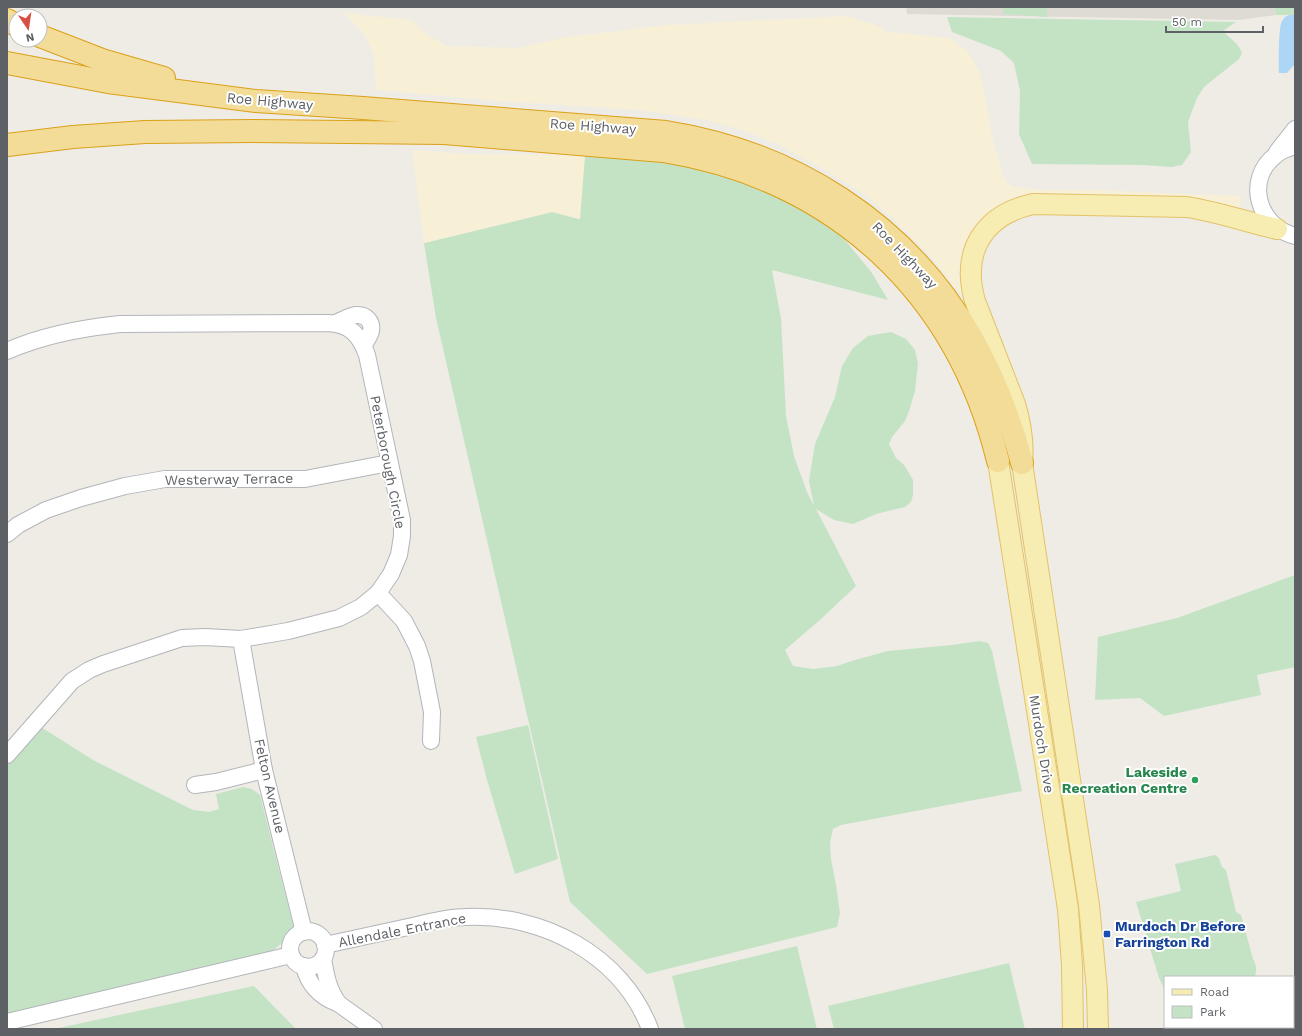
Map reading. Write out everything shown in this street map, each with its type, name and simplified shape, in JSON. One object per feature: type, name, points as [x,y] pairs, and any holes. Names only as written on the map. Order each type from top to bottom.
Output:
[{"type":"highway","points":[[48,39],[102,60],[176,80],[220,89],[363,108]]},
{"type":"highway","name":"Roe Highway","points":[[7,63],[108,82],[199,95],[256,101],[666,132],[703,138],[740,149],[775,162],[809,179],[846,202],[881,229],[913,259],[938,287],[970,334],[990,373],[1009,419],[1022,463]]},
{"type":"highway","points":[[7,75],[106,93],[167,102],[262,114],[444,133]]},
{"type":"highway","name":"Roe Highway","points":[[7,145],[102,135],[182,131],[444,133],[645,149],[681,154],[716,162],[750,173],[784,187],[815,204],[859,235],[882,255],[911,285],[953,344],[970,376],[985,414],[998,461]]},
{"type":"main road","name":"Murdoch Drive","points":[[1098,1029],[1097,983],[1089,905],[1022,463],[1023,448],[1020,420],[975,301],[971,287],[971,258],[976,245],[984,232],[994,222],[1005,213],[1019,207],[1033,204],[1180,207],[1206,210],[1228,215],[1250,223],[1286,232]]},
{"type":"main road","name":"Murdoch Drive","points":[[998,461],[1067,902],[1072,965],[1073,1029]]},
{"type":"street","points":[[1286,232],[1268,220],[1262,210],[1258,186],[1261,174],[1267,164],[1295,129]]},
{"type":"street","points":[[1275,155],[1295,146]]},
{"type":"street","name":"Peterborough Circle","points":[[7,351],[69,331],[120,324],[335,323],[352,330],[364,345],[367,355],[402,520],[402,536],[399,555],[391,574],[378,593],[360,607],[339,618],[288,631],[241,639],[205,637],[182,638],[103,664],[89,670],[72,681],[7,755]]},
{"type":"street","name":"Westerway Terrace","points":[[7,534],[18,525],[46,510],[81,498],[132,485],[165,479],[305,479],[389,462]]},
{"type":"street","points":[[378,593],[404,622],[418,646],[432,712],[431,741]]},
{"type":"street","name":"Felton Avenue","points":[[241,639],[264,770],[304,932]]},
{"type":"street","points":[[195,785],[216,782],[264,770]]},
{"type":"street","name":"Allendale Entrance","points":[[304,966],[315,965],[324,952],[451,918],[478,917],[512,920],[546,929],[569,939],[584,948],[607,966],[626,986],[636,1000],[650,1029]]},
{"type":"street","points":[[304,932],[298,934],[291,942],[291,955],[296,963],[304,966],[306,976],[314,988],[325,998],[339,1004],[374,1029]]},
{"type":"street","name":"Allendale Entrance","points":[[304,932],[318,934],[322,939],[324,952]]},
{"type":"street","points":[[324,952],[327,982],[332,995],[339,1004]]},
{"type":"street","points":[[7,1022],[291,955]]},
{"type":"shaded area","points":[[906,7],[1274,7],[1276,15],[1239,20],[907,14]]},
{"type":"green space","points":[[1002,7],[1046,7],[1048,17],[1004,14]]},
{"type":"green space","points":[[1274,7],[1295,7],[1295,15],[1276,15]]},
{"type":"green space","points":[[947,17],[1236,22],[1223,31],[1236,43],[1242,53],[1239,59],[1204,87],[1197,98],[1188,122],[1191,152],[1182,165],[1172,167],[1143,165],[1032,164],[1019,134],[1020,91],[1014,63],[1001,51],[952,32]]},
{"type":"green space","points":[[585,155],[658,159],[741,178],[832,224],[872,273],[888,300],[772,270],[781,318],[786,416],[794,456],[807,492],[814,506],[809,481],[815,444],[835,397],[842,366],[853,348],[868,336],[891,332],[906,339],[915,350],[918,364],[915,391],[909,411],[905,421],[892,437],[889,444],[896,458],[904,465],[913,480],[913,495],[911,502],[905,507],[876,514],[853,524],[834,520],[816,509],[856,586],[785,650],[793,666],[813,669],[837,666],[888,651],[979,641],[988,643],[992,651],[1022,791],[841,825],[833,829],[830,843],[831,859],[840,913],[837,927],[647,974],[570,902],[436,318],[424,243],[552,212],[579,219]]},
{"type":"green space","points":[[1295,575],[1295,667],[1257,675],[1261,695],[1164,716],[1140,698],[1095,700],[1098,637],[1177,618]]},
{"type":"green space","points":[[528,725],[558,859],[515,874],[476,737]]},
{"type":"green space","points":[[41,727],[93,760],[193,810],[209,812],[219,809],[216,794],[243,787],[252,789],[260,795],[295,933],[271,952],[7,1017],[7,765]]},
{"type":"green space","points":[[1215,855],[1219,858],[1222,867],[1226,870],[1236,912],[1241,915],[1256,966],[1254,976],[1164,976],[1164,988],[1159,978],[1136,902],[1181,891],[1175,864]]},
{"type":"green space","points":[[797,946],[817,1029],[685,1029],[672,976]]},
{"type":"green space","points":[[1009,963],[1025,1029],[834,1029],[828,1006]]},
{"type":"green space","points":[[254,986],[296,1029],[54,1029]]},
{"type":"sand","points":[[344,13],[412,20],[425,33],[446,46],[519,48],[566,37],[669,25],[848,16],[875,25],[888,32],[949,38],[967,51],[978,69],[986,101],[992,137],[1001,169],[1006,182],[1013,187],[1044,190],[1096,190],[1240,196],[1241,205],[1238,210],[1200,202],[993,216],[969,296],[964,299],[931,256],[897,222],[867,196],[827,171],[779,145],[745,131],[707,120],[639,110],[511,102],[376,90],[374,54],[363,32]]},
{"type":"sand","points":[[412,150],[466,154],[585,155],[580,219],[552,212],[424,243]]},
{"type":"water","points":[[1289,15],[1295,15],[1295,64],[1287,73],[1279,73],[1281,25],[1282,21]]},
{"type":"place","name":"Lakeside Recreation Centre","points":[[1195,780]]},
{"type":"place","name":"Murdoch Dr Before Farrington Rd","points":[[1107,934]]}]
